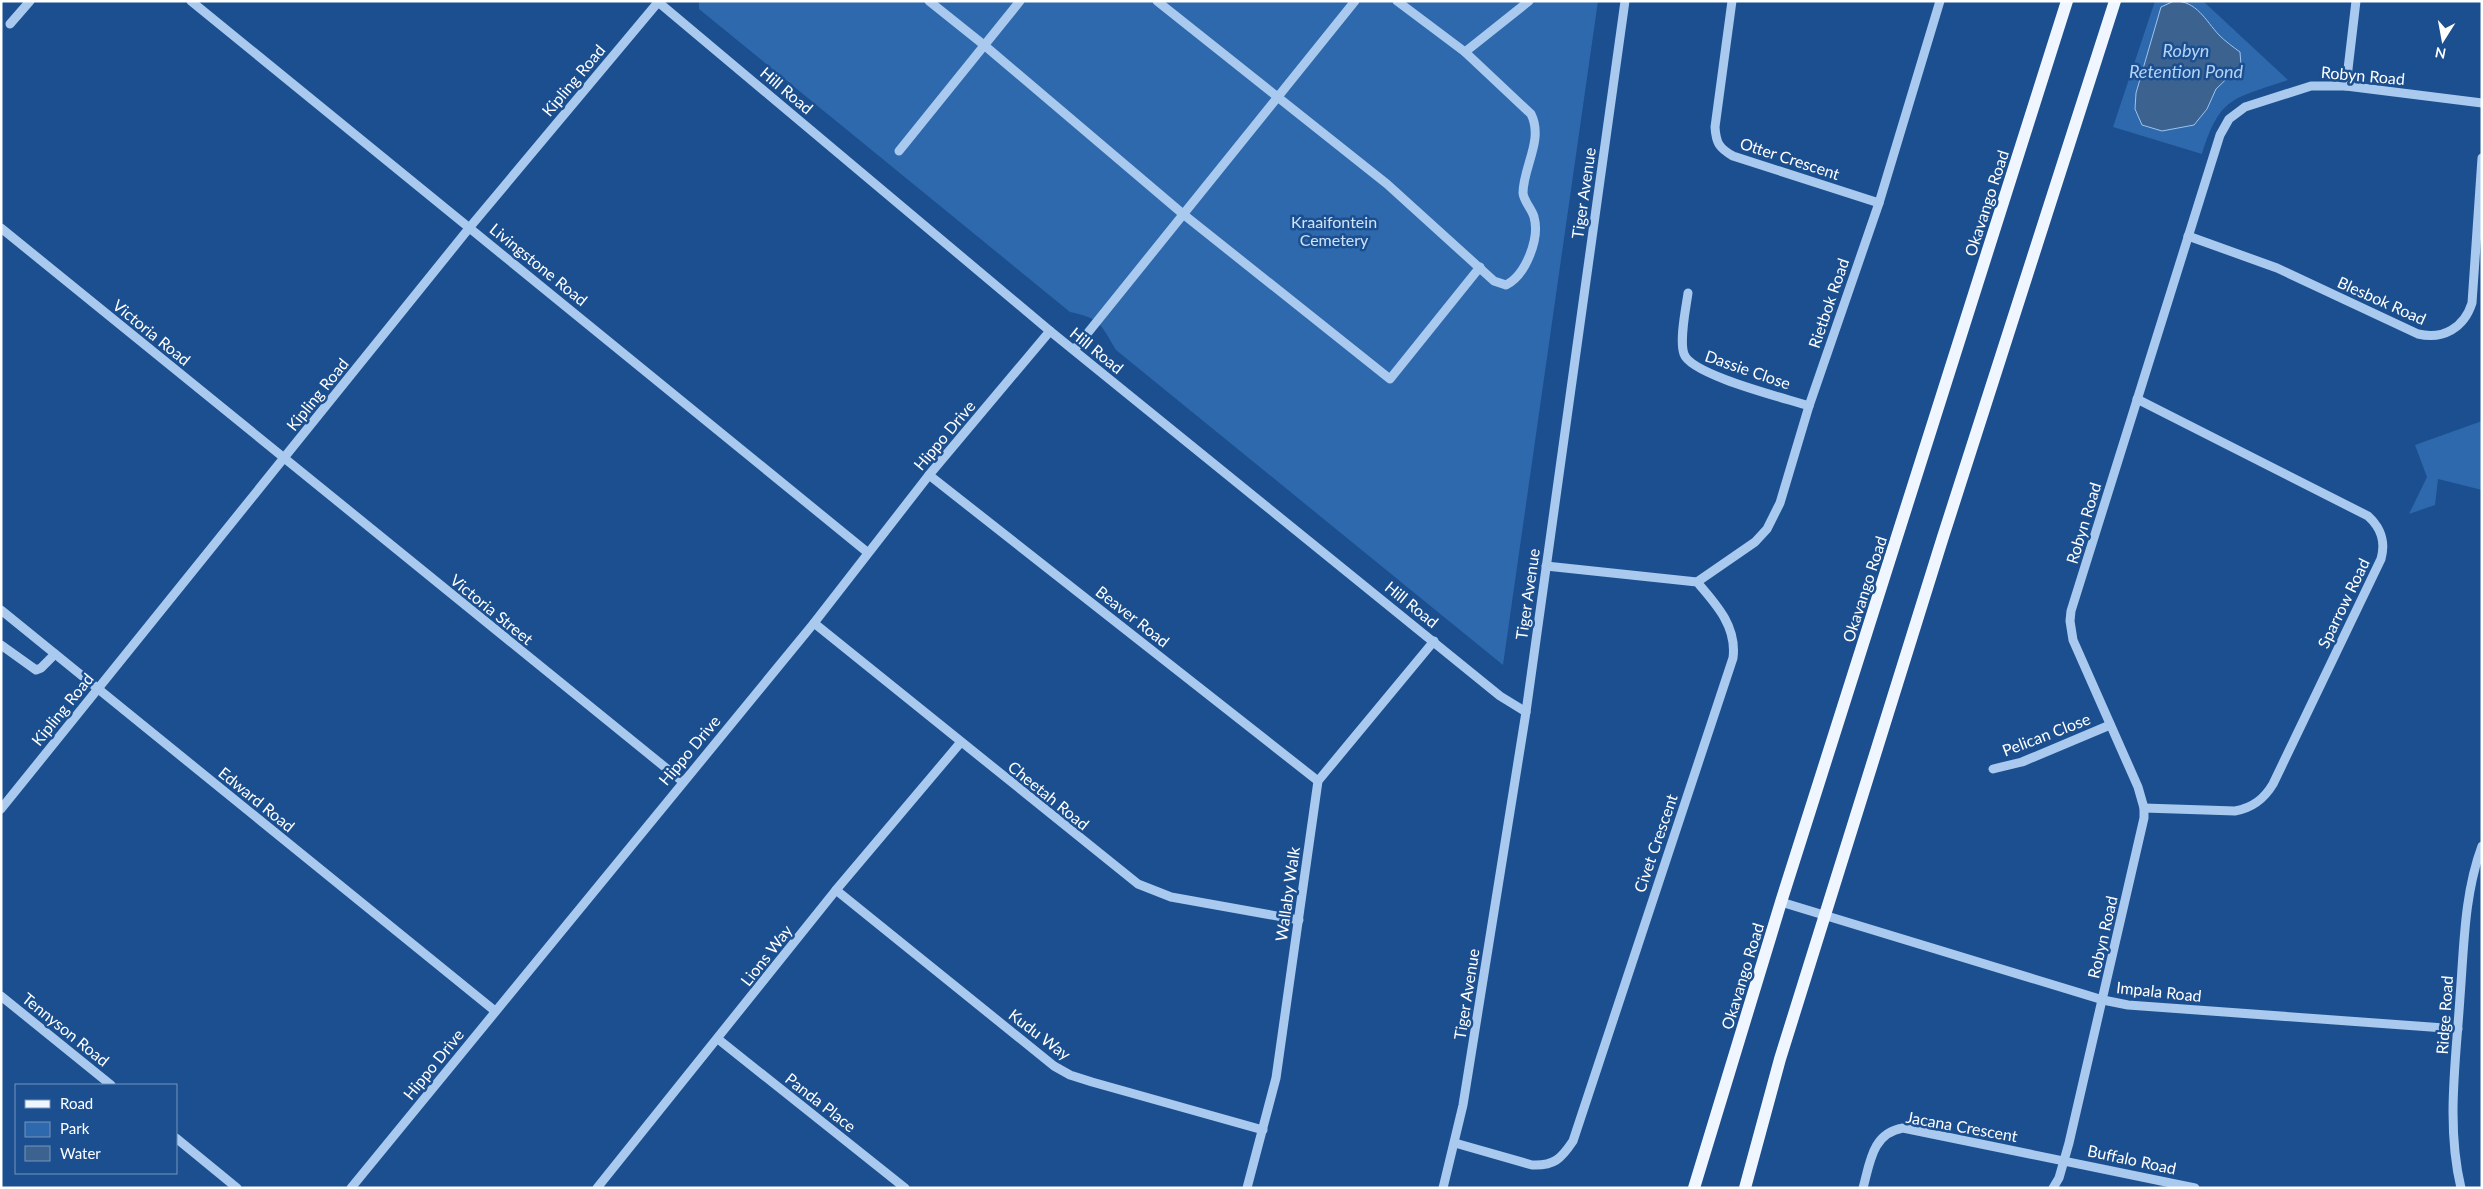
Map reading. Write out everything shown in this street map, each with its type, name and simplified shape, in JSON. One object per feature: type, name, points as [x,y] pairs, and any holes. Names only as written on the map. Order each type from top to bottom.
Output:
[{"type":"main road","name":"Okavango Road","points":[[1694,1188],[1781,902],[2067,1]]},
{"type":"main road","points":[[1745,1188],[1780,1059],[1942,540],[2115,1]]},
{"type":"street","points":[[10,24],[30,1]]},
{"type":"street","name":"Livingstone Road","points":[[191,1],[867,552]]},
{"type":"street","points":[[929,1],[984,44],[1183,214],[1390,378],[1480,267]]},
{"type":"street","points":[[899,151],[1020,1]]},
{"type":"street","points":[[1157,1],[1388,184],[1499,284],[1506,285],[1514,280],[1523,267],[1531,250],[1536,224],[1523,194],[1532,154],[1535,121],[1531,114],[1465,52],[1397,1]]},
{"type":"street","points":[[1074,350],[1355,1]]},
{"type":"street","points":[[1465,52],[1529,1]]},
{"type":"street","name":"Tiger Avenue","points":[[1443,1188],[1465,1095],[1526,712],[1625,1]]},
{"type":"street","name":"Otter Crescent","points":[[1732,1],[1714,127],[1720,149],[1733,156],[1879,203]]},
{"type":"street","name":"Rietbok Road","points":[[1697,582],[1756,542],[1767,529],[1780,503],[1808,406],[1879,203],[1940,1]]},
{"type":"street","points":[[2346,86],[2356,1]]},
{"type":"street","name":"Kipling Road","points":[[1,809],[470,227],[658,2]]},
{"type":"street","name":"Hill Road","points":[[658,2],[1050,332],[1500,696],[1526,712]]},
{"type":"street","name":"Robyn Road","points":[[2053,1188],[2059,1178],[2064,1160],[2103,1000],[2140,843],[2144,808],[2138,787],[2073,640],[2070,621],[2220,135],[2229,119],[2245,107],[2300,88],[2322,85],[2346,86],[2482,103]]},
{"type":"street","name":"Blesbok Road","points":[[2188,236],[2278,268],[2418,334],[2436,336],[2454,330],[2466,318],[2472,303],[2478,274],[2482,158]]},
{"type":"street","name":"Victoria Road","points":[[1,228],[284,459]]},
{"type":"street","name":"Dassie Close","points":[[1688,293],[1682,348],[1691,364],[1709,374],[1808,406]]},
{"type":"street","name":"Hippo Drive","points":[[351,1188],[814,622],[929,475],[1050,332]]},
{"type":"street","name":"Sparrow Road","points":[[2137,399],[2368,516],[2379,528],[2384,544],[2377,568],[2273,784],[2264,798],[2250,807],[2236,811],[2144,808]]},
{"type":"street","name":"Victoria Street","points":[[284,459],[682,781]]},
{"type":"street","name":"Beaver Road","points":[[929,475],[1318,781]]},
{"type":"street","points":[[1546,566],[1697,582]]},
{"type":"street","name":"Civet Crescent","points":[[1455,1143],[1532,1165],[1543,1165],[1555,1163],[1563,1156],[1573,1141],[1733,658],[1733,635],[1727,622],[1716,604],[1697,582]]},
{"type":"street","name":"Edward Road","points":[[1,610],[495,1011]]},
{"type":"street","name":"Cheetah Road","points":[[814,622],[960,742],[1138,884],[1171,897],[1299,920]]},
{"type":"street","points":[[1318,781],[1434,641]]},
{"type":"street","points":[[1,645],[32,669],[41,668],[55,654]]},
{"type":"street","name":"Pelican Close","points":[[1993,769],[2022,762],[2110,725]]},
{"type":"street","name":"Lions Way","points":[[597,1188],[836,890],[960,742]]},
{"type":"street","name":"Wallaby Walk","points":[[1246,1188],[1276,1078],[1318,781]]},
{"type":"street","name":"Ridge Road","points":[[2461,1188],[2453,1127],[2458,1030],[2468,900],[2482,846]]},
{"type":"street","name":"Kudu Way","points":[[836,890],[1054,1066],[1070,1075],[1263,1130]]},
{"type":"street","name":"Impala Road","points":[[1781,902],[2103,1000],[2128,1005],[2458,1030]]},
{"type":"street","name":"Tennyson Road","points":[[1,996],[110,1084]]},
{"type":"street","name":"Panda Place","points":[[718,1039],[906,1188]]},
{"type":"street","name":"Jacana Crescent","points":[[1863,1188],[1876,1145],[1887,1133],[1903,1128],[2064,1160]]},
{"type":"street","points":[[178,1140],[237,1188]]},
{"type":"street","name":"Buffalo Road","points":[[2064,1160],[2195,1188]]},
{"type":"green space","name":"Kraaifontein Cemetery","points":[[699,1],[1598,1],[1503,665],[1116,350],[1099,323],[1088,317],[1070,312],[699,9]]},
{"type":"green space","points":[[2155,1],[2203,1],[2288,80],[2241,96],[2231,102],[2215,121],[2202,154],[2113,127]]},
{"type":"green space","points":[[2482,421],[2482,490],[2438,479],[2435,505],[2409,514],[2427,477],[2415,445]]},
{"type":"water","name":"Robyn Retention Pond","points":[[2174,1],[2189,4],[2200,12],[2219,35],[2240,52],[2241,65],[2216,89],[2207,109],[2194,125],[2162,131],[2142,125],[2135,109],[2136,93],[2161,7]]}]
